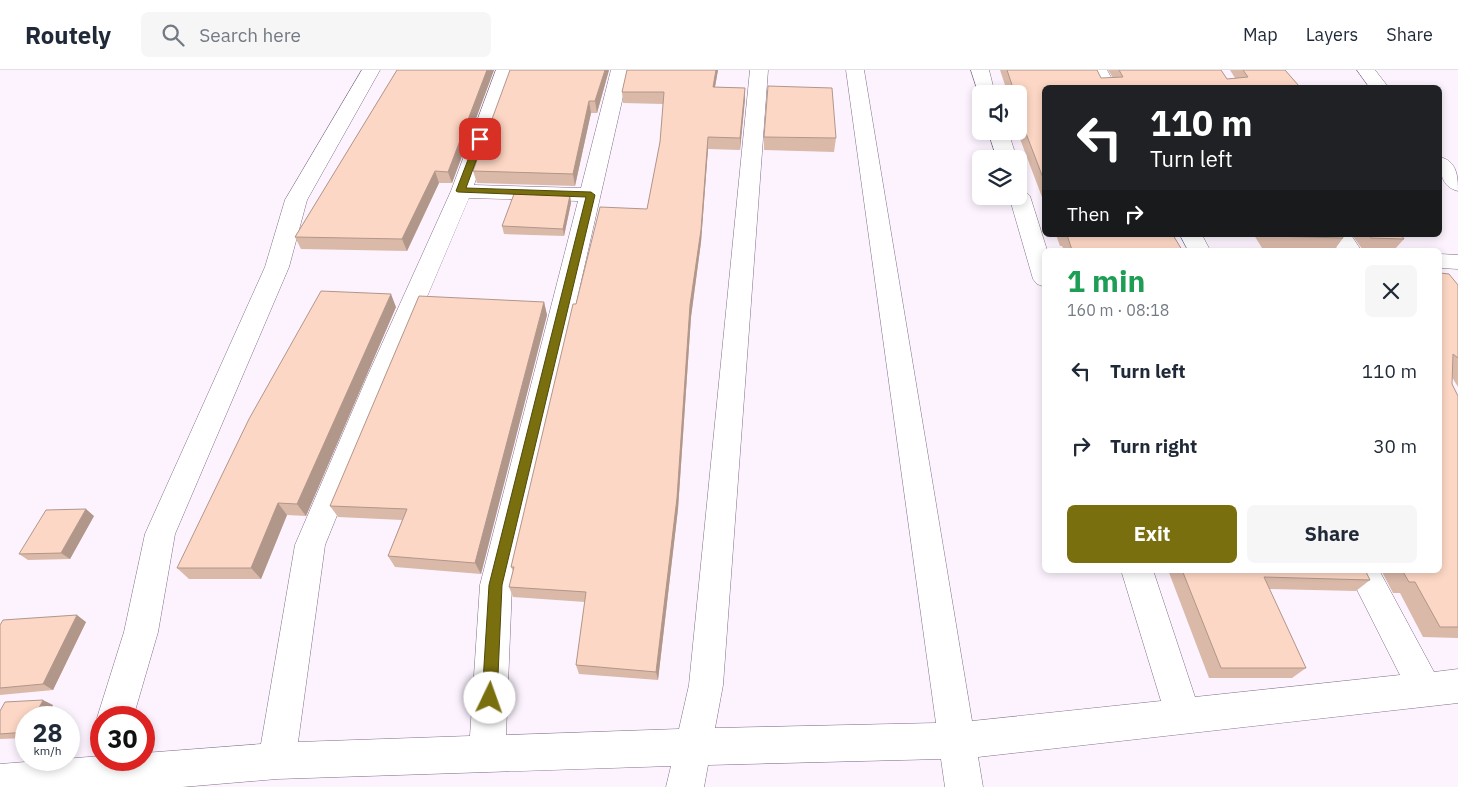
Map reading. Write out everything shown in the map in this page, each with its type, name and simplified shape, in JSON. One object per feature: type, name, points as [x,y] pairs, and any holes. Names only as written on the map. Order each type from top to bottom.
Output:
[{"type":"street","points":[[119,706],[141,632],[160,534],[277,267],[296,200],[371,70]]},
{"type":"street","points":[[277,761],[310,545],[461,191],[505,70]]},
{"type":"street","points":[[487,754],[496,585],[620,70]]},
{"type":"street","points":[[685,787],[706,685],[759,70]]},
{"type":"street","points":[[856,70],[964,787]]},
{"type":"street","points":[[980,70],[984,85]]},
{"type":"street","points":[[1098,70],[1106,85]]},
{"type":"street","points":[[1366,70],[1378,85]]},
{"type":"street","points":[[1442,165],[1458,185]]},
{"type":"street","points":[[461,191],[591,195]]},
{"type":"street","points":[[1022,205],[1042,269]]},
{"type":"street","points":[[1340,237],[1349,248]]},
{"type":"street","points":[[1442,261],[1458,262]]},
{"type":"street","points":[[1138,573],[1183,715]]},
{"type":"street","points":[[155,765],[693,747],[957,741],[1442,688],[1365,573]]},
{"type":"street","points":[[0,784],[90,769]]},
{"type":"building","points":[[397,70],[487,70],[448,172],[435,171],[402,239],[295,237]]},
{"type":"building","points":[[510,70],[605,70],[595,101],[589,101],[573,174],[473,171]]},
{"type":"building","points":[[627,70],[716,70],[713,87],[745,88],[740,138],[708,137],[701,230],[690,305],[677,498],[656,672],[576,665],[586,592],[509,587],[514,567],[511,567],[573,304],[576,304],[600,207],[647,209],[660,142],[664,92],[622,92]]},
{"type":"building","points":[[1007,70],[1097,70],[1101,78],[1123,77],[1119,70],[1221,70],[1227,79],[1248,77],[1243,70],[1285,70],[1298,85],[1042,85],[1042,175],[1027,136],[1027,85],[1012,85]]},
{"type":"building","points":[[768,86],[832,88],[836,138],[764,137]]},
{"type":"building","points":[[514,194],[570,195],[563,229],[502,226]]},
{"type":"building","points":[[1068,237],[1174,237],[1181,248],[1071,248]]},
{"type":"building","points":[[1306,237],[1343,237],[1343,238]]},
{"type":"building","points":[[1402,237],[1404,239],[1371,238]]},
{"type":"building","points":[[1442,273],[1449,274],[1458,285],[1458,358],[1453,354],[1452,384],[1458,396],[1458,627],[1440,627],[1415,582],[1409,582],[1404,573],[1442,573]]},
{"type":"building","points":[[321,291],[391,294],[297,504],[278,503],[251,568],[177,568],[249,419]]},
{"type":"building","points":[[419,296],[544,302],[475,563],[388,556],[407,509],[330,506]]},
{"type":"building","points":[[86,509],[61,553],[19,554],[46,510]]},
{"type":"building","points":[[1183,573],[1366,573],[1370,580],[1264,577],[1306,668],[1221,668]]},
{"type":"building","points":[[77,615],[43,684],[0,688],[0,625],[3,620]]},
{"type":"building","points":[[43,700],[40,706],[15,706],[15,733],[0,734],[0,711],[5,702]]},
{"type":"route","points":[[480,139],[461,191],[591,195],[496,585],[490,698]]}]
